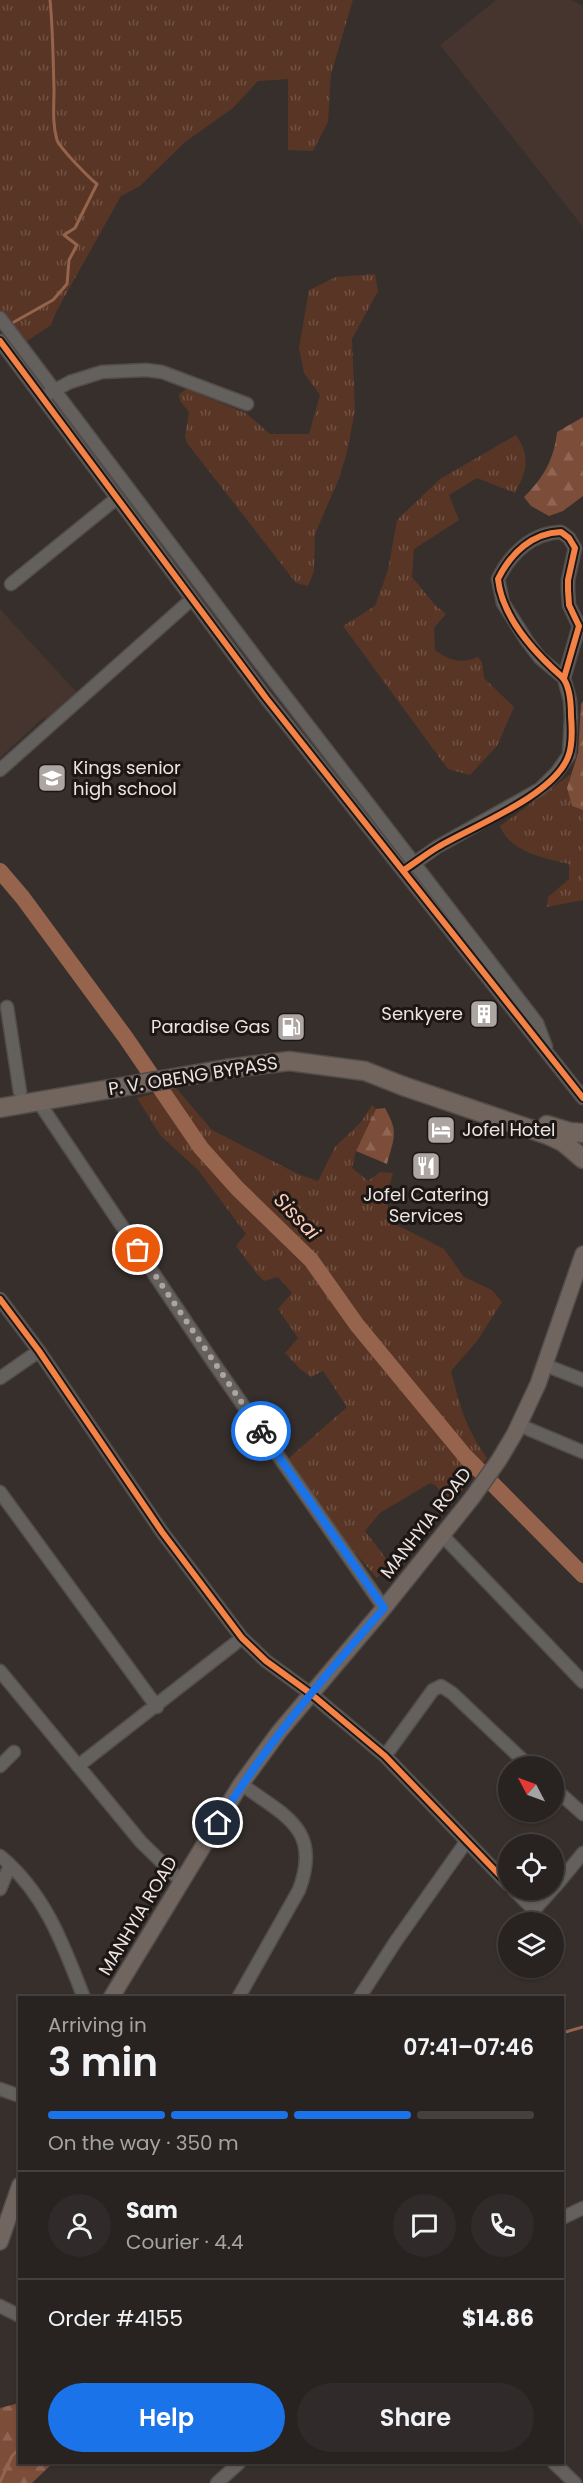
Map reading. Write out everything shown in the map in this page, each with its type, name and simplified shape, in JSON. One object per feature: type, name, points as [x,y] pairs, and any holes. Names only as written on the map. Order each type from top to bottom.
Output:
[{"type":"highway","name":"P. V. OBENG BYPASS","points":[[0,1108],[151,1076],[290,1051],[367,1061],[538,1122],[570,1132],[583,1133]]},
{"type":"highway","name":"P. V. OBENG BYPASS","points":[[0,1096],[290,1061],[365,1071],[548,1135],[563,1142],[583,1159]]},
{"type":"main road","name":"MANHYIA ROAD","points":[[112,1996],[242,1784],[310,1693],[384,1608],[472,1498],[499,1460],[519,1425],[545,1365],[583,1254]]},
{"type":"main road","points":[[0,2242],[14,2218],[18,2196]]},
{"type":"street","points":[[0,318],[260,663],[537,1023],[548,1051]]},
{"type":"street","points":[[0,341],[266,698],[583,1098]]},
{"type":"street","points":[[43,399],[55,389],[70,382],[102,372],[146,370],[162,372],[247,404]]},
{"type":"street","points":[[11,584],[117,498]]},
{"type":"street","points":[[404,870],[438,847],[540,789],[557,772],[569,755],[570,700],[564,678],[579,626],[569,605],[568,590],[575,548],[570,538],[561,532],[549,532],[531,540],[516,552],[498,579],[499,590],[503,603],[527,641],[540,658],[564,678]]},
{"type":"street","points":[[0,770],[192,599]]},
{"type":"street","points":[[7,1007],[20,1092]]},
{"type":"street","points":[[38,1101],[213,1362],[384,1608]]},
{"type":"street","points":[[0,1299],[39,1351],[162,1532],[242,1638],[266,1661],[310,1693],[385,1756],[498,1874]]},
{"type":"street","points":[[0,1378],[39,1351]]},
{"type":"street","points":[[545,1365],[583,1380]]},
{"type":"street","points":[[519,1425],[583,1452]]},
{"type":"street","points":[[0,1492],[157,1707]]},
{"type":"street","points":[[442,1535],[583,1682]]},
{"type":"street","points":[[78,1766],[157,1707],[242,1638]]},
{"type":"street","points":[[0,1671],[141,1842],[182,1882]]},
{"type":"street","points":[[385,1756],[433,1690],[441,1686],[452,1693],[518,1756]]},
{"type":"street","points":[[0,1766],[14,1752]]},
{"type":"street","points":[[242,1784],[297,1826],[303,1837],[306,1855],[305,1874],[299,1890],[243,1996]]},
{"type":"street","points":[[564,1797],[583,1814]]},
{"type":"street","points":[[360,1996],[466,1842]]},
{"type":"street","points":[[564,1876],[583,1853]]},
{"type":"street","points":[[0,1857],[37,1896],[52,1921],[83,1996]]},
{"type":"street","points":[[0,1889],[10,1865]]},
{"type":"street","points":[[524,1900],[534,1910],[543,1900]]},
{"type":"street","points":[[0,2089],[18,2095]]},
{"type":"street","points":[[564,2217],[583,2208]]},
{"type":"street","points":[[0,2306],[18,2315]]},
{"type":"street","points":[[217,2483],[238,2464]]},
{"type":"street","points":[[555,2464],[575,2483]]},
{"type":"shaded area","points":[[496,0],[571,0],[583,6],[583,227],[440,45]]},
{"type":"shaded area","name":"Kings senior high school","points":[[0,609],[81,697],[51,725],[44,717],[0,758]]},
{"type":"green space","points":[[0,0],[353,0],[331,74],[328,122],[313,151],[288,150],[288,79],[258,81],[233,108],[185,142],[140,186],[121,196],[56,312],[51,325],[24,343],[0,311]]},
{"type":"green space","points":[[375,274],[378,291],[352,339],[355,410],[347,452],[340,476],[315,534],[314,571],[308,586],[296,583],[187,443],[185,436],[189,412],[180,401],[179,394],[187,389],[246,413],[270,434],[309,434],[320,395],[304,373],[299,348],[309,290],[336,277]]},
{"type":"green space","points":[[583,417],[583,496],[563,511],[549,516],[531,506],[524,497],[537,483],[546,468],[557,432]]},
{"type":"green space","points":[[516,435],[524,450],[526,464],[515,493],[477,478],[449,495],[459,520],[414,549],[412,577],[435,605],[446,614],[434,628],[435,650],[455,660],[478,657],[482,662],[484,678],[514,707],[497,746],[470,775],[448,769],[343,626],[375,606],[388,570],[397,520],[440,479]]},
{"type":"green space","points":[[583,701],[583,810],[572,806],[567,788],[578,753]]},
{"type":"green space","points":[[571,774],[567,788],[572,806],[583,810],[583,900],[547,907],[548,897],[569,879],[569,864],[520,848],[511,842],[500,826]]},
{"type":"green space","points":[[176,1088],[212,1130],[298,1174],[318,1181],[335,1147],[361,1122],[372,1105],[376,1109],[356,1151],[352,1168],[368,1181],[380,1172],[393,1173],[386,1198],[391,1222],[444,1249],[464,1277],[492,1290],[502,1302],[477,1341],[451,1371],[464,1416],[487,1458],[451,1504],[435,1485],[430,1483],[380,1513],[365,1531],[391,1565],[377,1578],[342,1538],[289,1458],[347,1407],[323,1371],[311,1377],[285,1353],[298,1338],[278,1309],[292,1293],[278,1277],[264,1281],[257,1274],[236,1246],[246,1234],[198,1170],[160,1135],[137,1098]]},
{"type":"green space","points":[[385,1108],[394,1130],[387,1164],[356,1151],[376,1109]]},
{"type":"green space","points":[[18,2403],[18,2464],[52,2464],[32,2483],[0,2483],[0,2408]]},
{"type":"waterway","points":[[14,322],[53,300],[67,284],[69,260],[77,245],[64,235],[75,228],[97,184],[63,149],[55,134],[50,0]]},
{"type":"waterway","name":"Sissai","points":[[0,871],[23,898],[126,1038],[201,1148],[237,1188],[311,1260],[357,1325],[465,1456],[583,1575]]},
{"type":"waterway","points":[[564,2032],[583,2027]]},
{"type":"waterway","points":[[0,2482],[12,2456],[18,2450]]},
{"type":"cycle path","points":[[0,341],[266,698],[583,1098]]},
{"type":"cycle path","points":[[404,870],[438,847],[530,797],[560,771],[568,757],[572,731],[568,689],[561,676],[521,633],[506,607],[498,579],[509,561],[532,540],[550,533],[561,532],[569,538],[575,548],[568,590],[569,605],[579,626],[564,678]]},
{"type":"cycle path","points":[[0,1299],[39,1351],[162,1532],[242,1638],[266,1661],[310,1693],[385,1756],[498,1874]]},
{"type":"way so far","points":[[138,1250],[261,1431]]},
{"type":"place","name":"Kings senior high school","points":[[52,778]]},
{"type":"place","name":"Senkyere","points":[[484,1014]]},
{"type":"place","name":"Paradise Gas","points":[[291,1027]]},
{"type":"place","name":"Jofel Hotel","points":[[441,1130]]},
{"type":"place","name":"Jofel Catering Services","points":[[426,1166]]},
{"type":"route","points":[[218,1823],[279,1732],[384,1608],[261,1431]]}]
